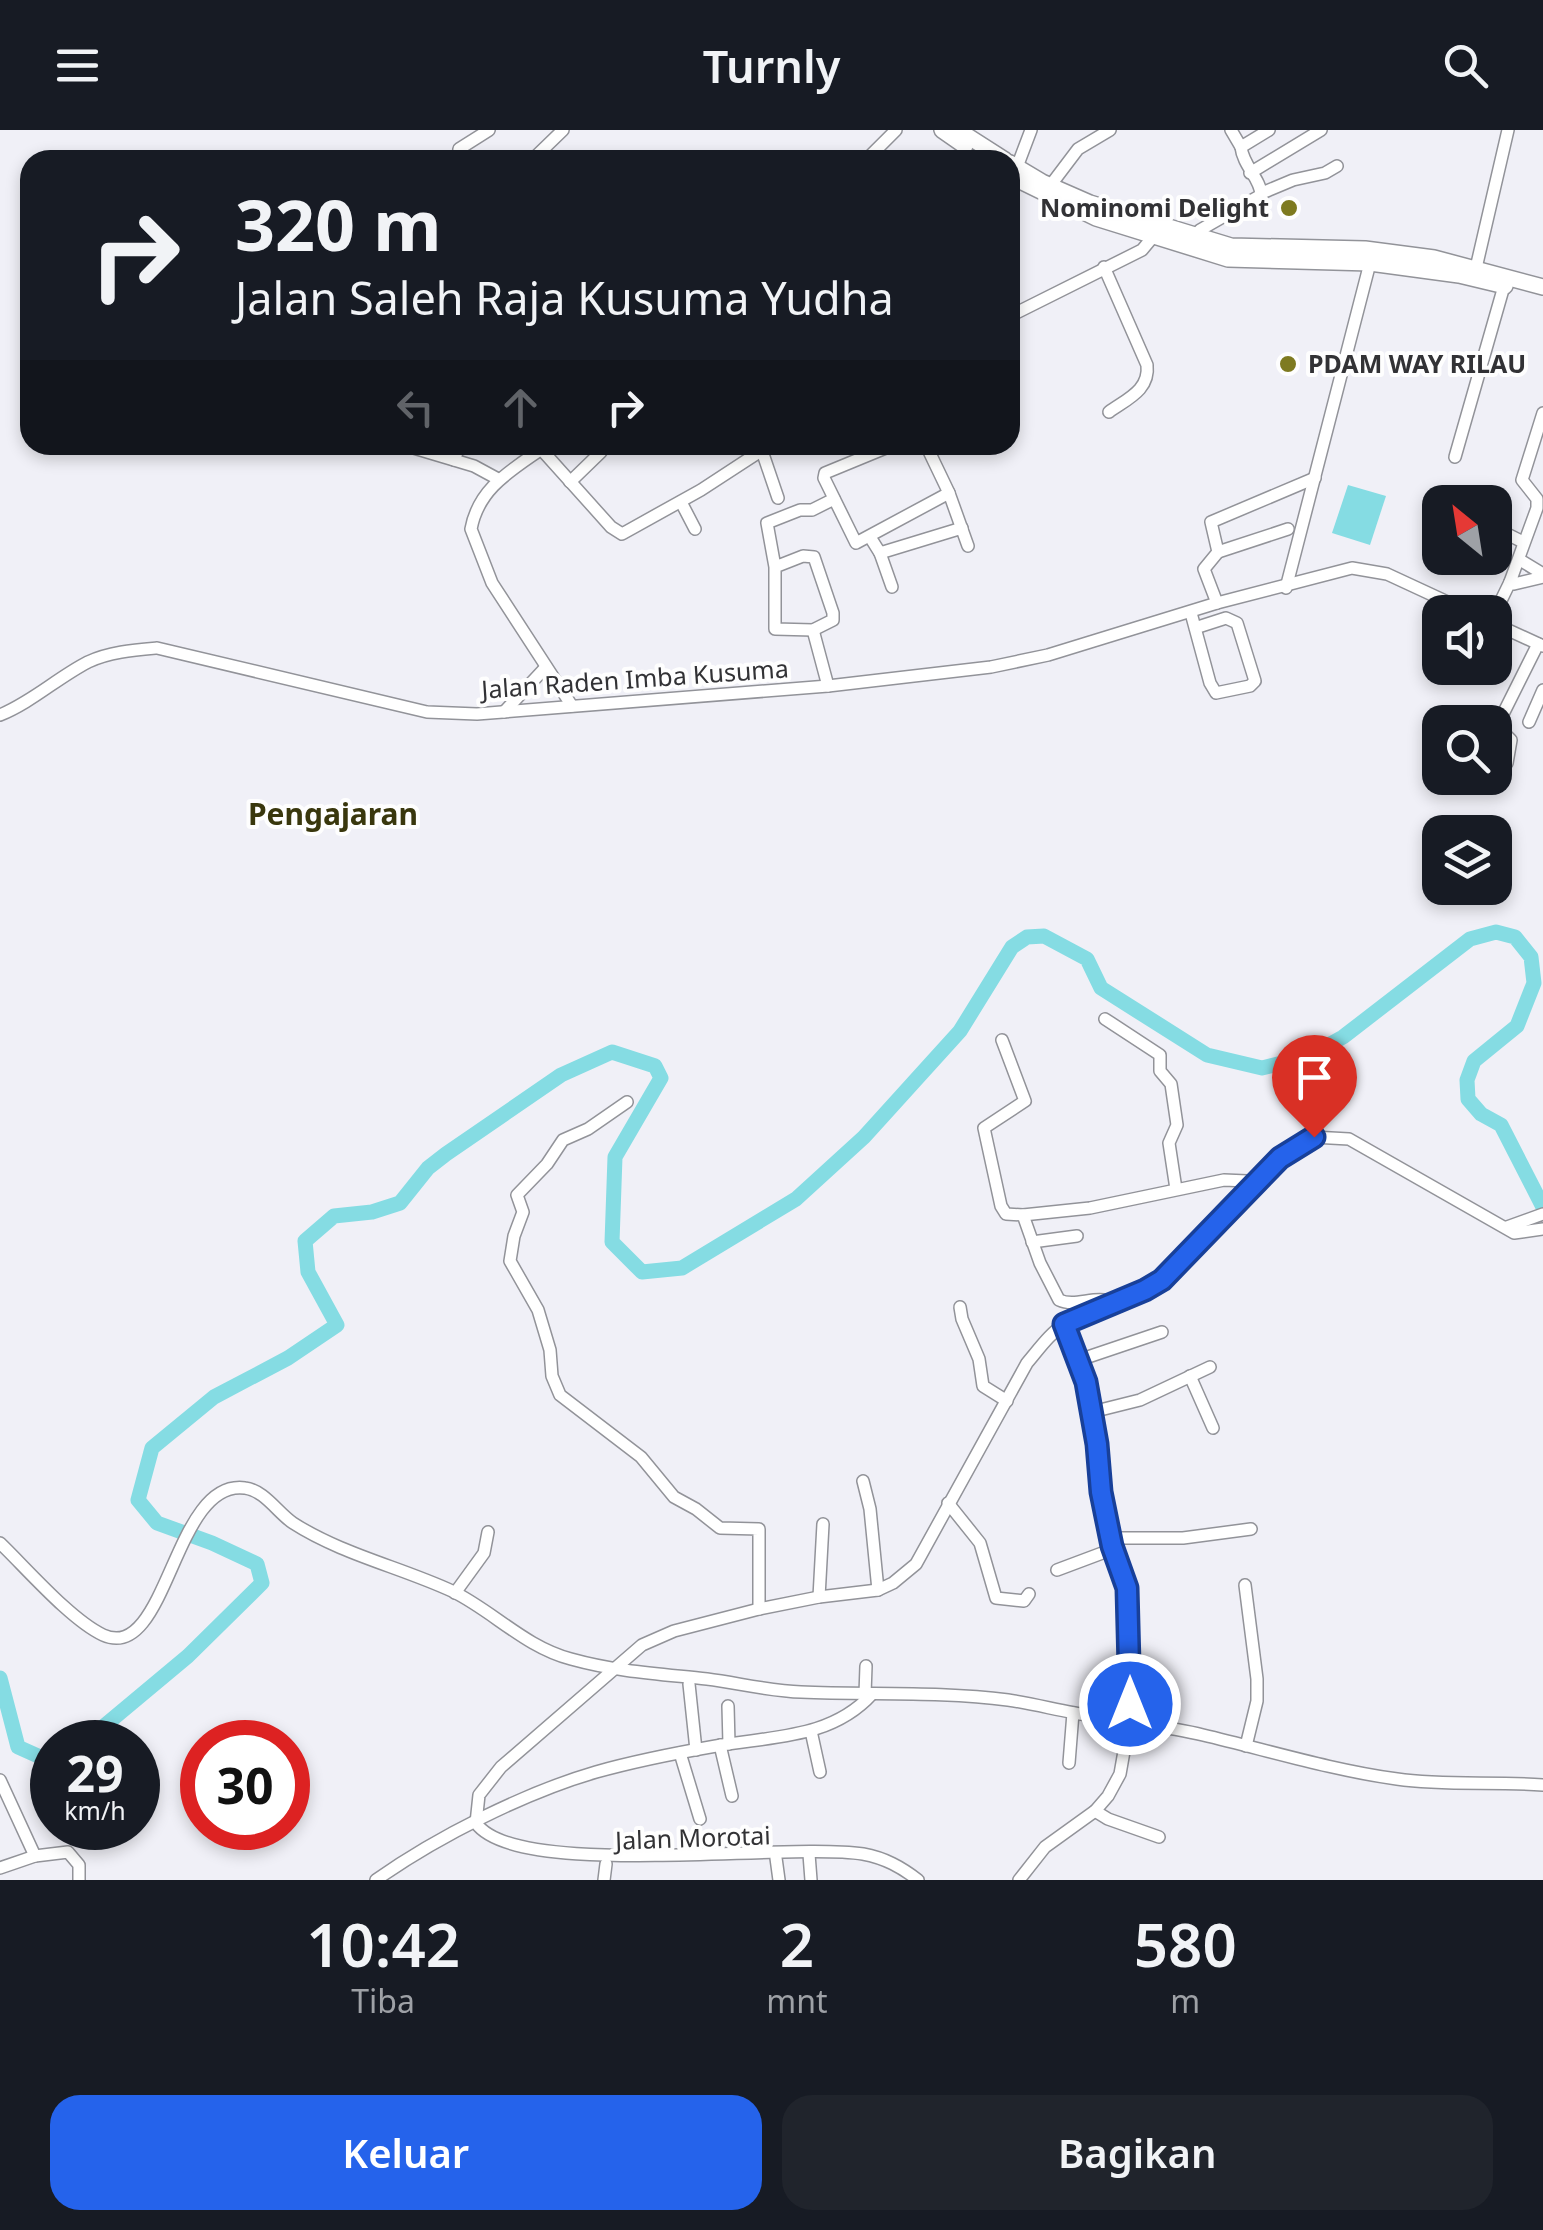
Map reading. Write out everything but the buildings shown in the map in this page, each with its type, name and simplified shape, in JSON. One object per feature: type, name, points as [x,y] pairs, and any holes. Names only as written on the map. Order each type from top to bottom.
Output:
[{"type":"main road","points":[[952,132],[979,150]]},
{"type":"main road","points":[[952,132],[973,150]]},
{"type":"main road","points":[[1020,176],[1133,225],[1152,238],[1228,260],[1333,254],[1370,263],[1466,270],[1504,286],[1543,296]]},
{"type":"main road","points":[[1133,225],[1230,246],[1417,256],[1543,287]]},
{"type":"street","points":[[459,150],[489,130]]},
{"type":"street","points":[[542,150],[562,130]]},
{"type":"street","points":[[876,150],[896,130]]},
{"type":"street","points":[[1043,187],[1078,149],[1110,130]]},
{"type":"street","points":[[1232,130],[1262,192]]},
{"type":"street","points":[[1241,147],[1269,130]]},
{"type":"street","points":[[1250,174],[1321,130]]},
{"type":"street","points":[[1466,270],[1508,130]]},
{"type":"street","points":[[1196,237],[1200,230],[1251,203],[1262,192],[1337,166]]},
{"type":"street","points":[[1020,311],[1142,250],[1152,238]]},
{"type":"street","points":[[1286,588],[1370,263]]},
{"type":"street","points":[[1104,266],[1148,375],[1142,389],[1108,412]]},
{"type":"street","points":[[1455,457],[1504,286]]},
{"type":"street","points":[[1505,595],[1537,504],[1522,480],[1543,413]]},
{"type":"street","points":[[440,455],[498,479]]},
{"type":"street","points":[[454,460],[456,455]]},
{"type":"street","points":[[532,455],[498,479],[474,516],[473,540],[492,582],[572,706]]},
{"type":"street","points":[[550,455],[610,526],[622,534],[755,455]]},
{"type":"street","points":[[570,482],[598,455]]},
{"type":"street","points":[[768,455],[778,498]]},
{"type":"street","points":[[868,455],[825,473],[854,542],[859,543],[949,493]]},
{"type":"street","points":[[931,455],[968,546]]},
{"type":"street","points":[[1218,552],[1210,527],[1215,518],[1315,478]]},
{"type":"street","points":[[775,568],[804,556],[814,557],[832,620],[813,630],[775,629],[775,568],[767,523],[800,510],[812,510],[834,498]]},
{"type":"street","points":[[680,502],[695,529]]},
{"type":"street","points":[[880,552],[962,528]]},
{"type":"street","points":[[1217,603],[1204,569],[1218,552],[1288,529]]},
{"type":"street","points":[[870,536],[892,587]]},
{"type":"street","points":[[1512,536],[1524,542]]},
{"type":"street","points":[[1520,560],[1543,575]]},
{"type":"street","points":[[1294,563],[1304,572],[1321,576]]},
{"type":"street","name":"Jalan Raden Imba Kusuma","points":[[0,715],[89,662],[128,650],[156,648],[427,712],[504,712],[828,686],[991,666],[1048,656],[1217,603],[1365,568],[1432,595]]},
{"type":"street","points":[[1511,583],[1543,575]]},
{"type":"street","points":[[1191,613],[1195,628],[1210,683],[1216,693],[1250,686],[1256,681],[1240,628],[1233,619],[1195,628]]},
{"type":"street","points":[[813,630],[828,686]]},
{"type":"street","points":[[1508,705],[1540,645],[1512,632]]},
{"type":"street","points":[[504,712],[546,667]]},
{"type":"street","points":[[1528,722],[1540,706],[1543,690]]},
{"type":"street","points":[[1105,1019],[1160,1054],[1160,1071],[1170,1084],[1177,1125],[1169,1142],[1176,1190]]},
{"type":"street","points":[[1002,1040],[1025,1102],[984,1130],[1006,1214],[1090,1208],[1224,1180],[1254,1185]]},
{"type":"street","points":[[627,1102],[588,1129],[563,1140],[547,1164],[517,1195],[524,1212],[514,1236],[510,1262],[538,1310],[560,1395],[640,1457],[674,1497],[720,1528],[759,1529],[759,1609]]},
{"type":"street","points":[[476,1822],[479,1795],[501,1767],[642,1645],[674,1631],[759,1609],[878,1590],[893,1583],[916,1564],[1027,1363],[1064,1324],[1145,1290],[1176,1268],[1254,1185],[1298,1145],[1314,1137],[1350,1140],[1518,1234],[1542,1222]]},
{"type":"street","points":[[1023,1214],[1032,1242],[1063,1303],[1096,1299],[1114,1303]]},
{"type":"street","points":[[1032,1242],[1077,1236]]},
{"type":"street","points":[[960,1307],[979,1359],[983,1386],[1006,1401]]},
{"type":"street","points":[[1019,1880],[1045,1848],[1108,1796],[1120,1774],[1129,1723],[1127,1588],[1101,1492],[1092,1412],[1079,1360],[1064,1324]]},
{"type":"street","points":[[1079,1360],[1162,1332]]},
{"type":"street","points":[[1092,1412],[1126,1404],[1210,1367]]},
{"type":"street","points":[[1190,1376],[1214,1428]]},
{"type":"street","points":[[862,1481],[870,1510],[878,1590]]},
{"type":"street","points":[[0,1543],[66,1607],[102,1635],[114,1638],[136,1631],[181,1552],[192,1520],[208,1502],[239,1487],[250,1488],[293,1523],[455,1593],[542,1648],[612,1669],[793,1692],[1013,1700],[1200,1734],[1397,1779],[1543,1784]]},
{"type":"street","points":[[948,1503],[978,1538],[996,1598],[1024,1602],[1029,1594]]},
{"type":"street","points":[[820,1597],[823,1524]]},
{"type":"street","points":[[1057,1570],[1112,1544],[1251,1529]]},
{"type":"street","points":[[455,1593],[484,1553],[488,1532]]},
{"type":"street","points":[[1245,1585],[1257,1680],[1246,1746]]},
{"type":"street","points":[[376,1880],[476,1822],[572,1779],[680,1753],[811,1731],[850,1714],[869,1694],[866,1666]]},
{"type":"street","points":[[689,1684],[696,1750]]},
{"type":"street","points":[[728,1706],[724,1745],[732,1796]]},
{"type":"street","points":[[1069,1762],[1073,1713]]},
{"type":"street","points":[[811,1731],[820,1772]]},
{"type":"street","points":[[680,1753],[700,1819]]},
{"type":"street","points":[[0,1780],[35,1856]]},
{"type":"street","points":[[1094,1810],[1159,1837]]},
{"type":"street","name":"Jalan Morotai","points":[[476,1822],[480,1832],[519,1855],[548,1862],[671,1866],[808,1854],[863,1854],[896,1864],[918,1880]]},
{"type":"street","points":[[0,1868],[35,1856],[68,1852],[79,1864],[79,1880]]},
{"type":"street","points":[[808,1854],[811,1880]]},
{"type":"street","points":[[776,1858],[779,1880]]},
{"type":"street","points":[[604,1880],[606,1864]]},
{"type":"water","points":[[1348,485],[1386,496],[1370,545],[1332,533]]},
{"type":"waterway","points":[[111,1720],[188,1656],[262,1583],[257,1564],[157,1523],[138,1500],[152,1448],[214,1397],[288,1358],[337,1325],[308,1272],[305,1241],[334,1216],[372,1212],[400,1203],[428,1168],[446,1154],[561,1075],[612,1052],[655,1066],[661,1078],[615,1157],[612,1242],[642,1272],[682,1268],[796,1199],[864,1137],[960,1031],[1012,947],[1027,937],[1044,936],[1087,959],[1101,988],[1207,1055],[1262,1068],[1307,1057],[1343,1037],[1470,939],[1496,932],[1515,937],[1531,957],[1534,983],[1517,1026],[1474,1061],[1467,1080],[1468,1099],[1481,1114],[1501,1125],[1543,1207]]},
{"type":"waterway","points":[[0,1678],[18,1747],[30,1752]]},
{"type":"place","name":"Nominomi Delight","points":[[1289,208]]},
{"type":"place","name":"PDAM WAY RILAU","points":[[1288,364]]},
{"type":"district","name":"Pengajaran","points":[[333,815]]},
{"type":"route","points":[[1130,1704],[1127,1588],[1112,1546],[1101,1492],[1086,1382],[1064,1324],[1162,1280],[1280,1158],[1314,1137]]}]
